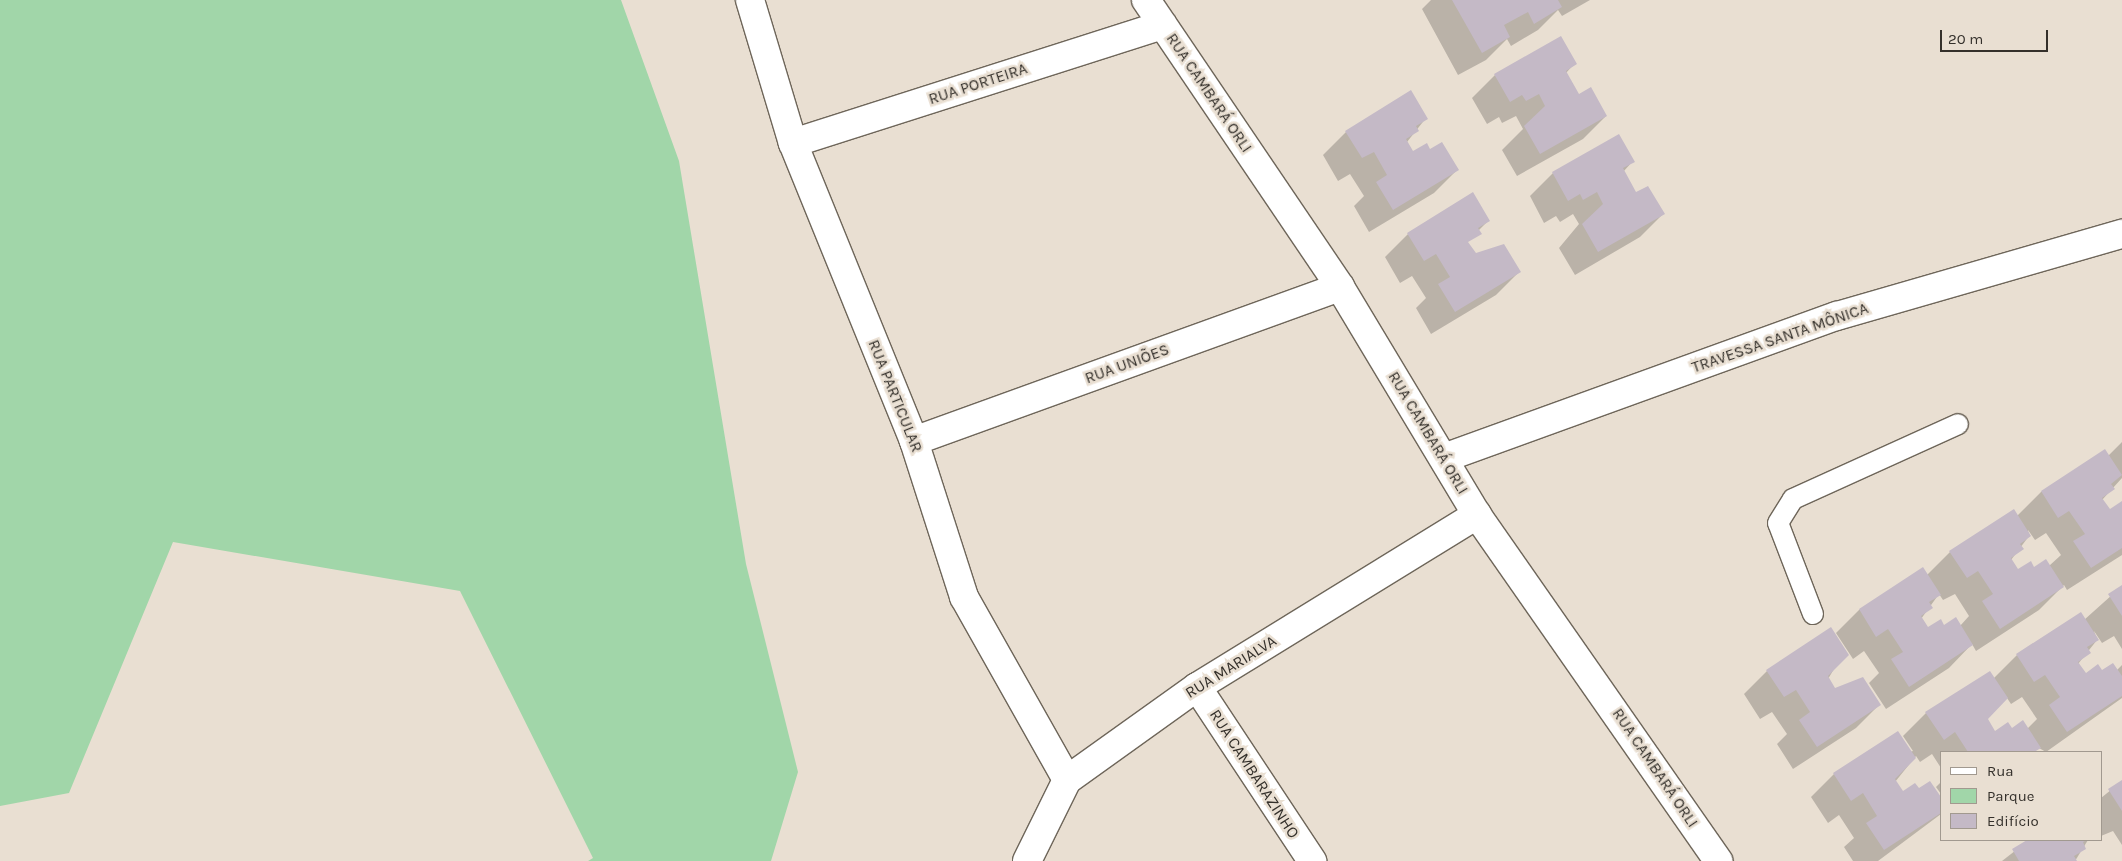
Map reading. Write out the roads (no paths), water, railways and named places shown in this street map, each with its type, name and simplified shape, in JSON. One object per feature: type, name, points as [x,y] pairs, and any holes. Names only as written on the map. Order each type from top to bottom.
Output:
[{"type":"street","name":"RUA PARTICULAR","points":[[750,0],[793,144],[914,441],[964,597],[1067,780]]},
{"type":"street","name":"RUA CAMBARÁ ORLI","points":[[1146,0],[1340,287],[1477,515],[1718,861]]},
{"type":"street","name":"RUA PORTEIRA","points":[[793,144],[1163,25]]},
{"type":"street","name":"TRAVESSA SANTA MÔNICA","points":[[1444,458],[1836,316],[2122,234]]},
{"type":"street","name":"RUA UNIÕES","points":[[914,441],[1340,287]]},
{"type":"street","name":"RUA MARIALVA","points":[[1028,861],[1067,780],[1197,687],[1477,515]]},
{"type":"street","name":"RUA CAMBARAZINHO","points":[[1197,687],[1312,861]]},
{"type":"lane","points":[[1813,614],[1778,523],[1793,499],[1958,424]]}]
